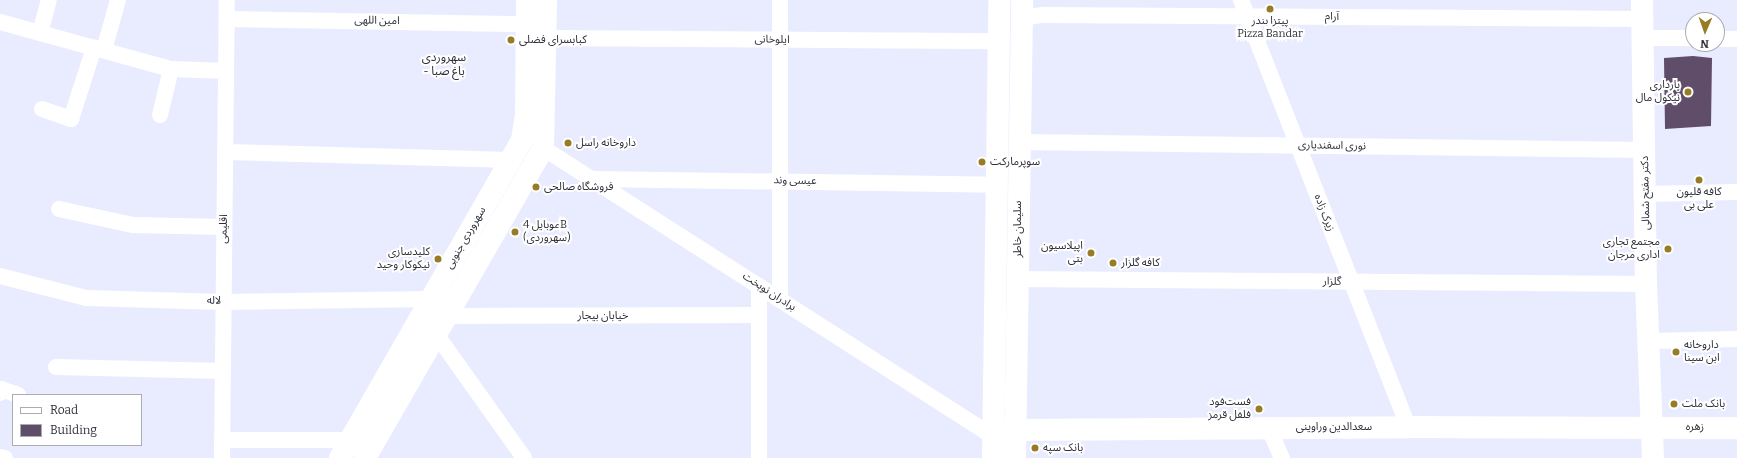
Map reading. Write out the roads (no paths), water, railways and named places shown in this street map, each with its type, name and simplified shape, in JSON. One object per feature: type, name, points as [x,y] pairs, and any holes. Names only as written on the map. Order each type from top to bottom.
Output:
[{"type":"main road","name":"سهروردی جنوبی","points":[[346,449],[522,140],[526,115],[527,0]]},
{"type":"main road","name":"سهروردی جنوبی","points":[[365,458],[544,148],[546,0]]},
{"type":"main road","name":"سلیمان خاطر","points":[[994,447],[999,0]]},
{"type":"main road","name":"سلیمان خاطر","points":[[1016,458],[1018,142],[1021,9]]},
{"type":"main road","name":"دکتر مفتح شمالی","points":[[1643,19],[1646,284],[1653,458]]},
{"type":"main road","name":"سعدالدین وراوینی","points":[[994,447],[1015,430],[1652,427]]},
{"type":"main road","name":"زهره","points":[[1652,427],[1737,428]]},
{"type":"street","points":[[40,33],[49,0]]},
{"type":"street","points":[[42,109],[71,119],[118,0]]},
{"type":"street","name":"اقلیمی","points":[[222,458],[227,0]]},
{"type":"street","points":[[780,0],[782,181],[780,300]]},
{"type":"street","name":"زیرک زاده","points":[[1241,0],[1408,427]]},
{"type":"street","name":"آرام","points":[[1021,9],[1042,14],[1643,19],[1685,35]]},
{"type":"street","name":"امین اللهی","points":[[227,19],[527,24]]},
{"type":"street","points":[[0,22],[171,69],[226,71]]},
{"type":"street","name":"ایلوخانی","points":[[545,38],[998,41]]},
{"type":"street","points":[[1725,38],[1737,39]]},
{"type":"street","points":[[160,115],[171,69]]},
{"type":"street","name":"نوری اسفندیاری","points":[[1018,142],[1645,150]]},
{"type":"street","name":"برادران نوبخت","points":[[544,148],[759,286],[994,447]]},
{"type":"street","points":[[225,152],[510,160]]},
{"type":"street","name":"عیسی وند","points":[[592,179],[997,185]]},
{"type":"street","points":[[1646,194],[1737,192]]},
{"type":"street","points":[[59,209],[133,225],[224,227]]},
{"type":"street","name":"لاله","points":[[0,276],[86,298],[223,302],[431,299]]},
{"type":"street","name":"گلزار","points":[[1018,278],[1646,284]]},
{"type":"street","points":[[759,286],[759,458]]},
{"type":"street","name":"خیابان بیجار","points":[[441,325],[759,315]]},
{"type":"street","points":[[441,325],[524,458]]},
{"type":"street","points":[[1649,341],[1737,339]]},
{"type":"street","points":[[56,366],[222,371]]},
{"type":"street","points":[[0,393],[1,389],[15,394]]},
{"type":"street","points":[[1269,428],[1282,458]]},
{"type":"street","points":[[222,440],[346,449]]},
{"type":"street","points":[[0,457],[5,458]]},
{"type":"place","name":"پیتزا بندر Pizza Bandar","points":[[1270,9]]},
{"type":"place","name":"کبابسرای فضلی","points":[[511,40]]},
{"type":"place","name":"بارداری نیکول مال","points":[[1688,92]]},
{"type":"place","name":"داروخانه راسل","points":[[568,143]]},
{"type":"place","name":"سوپرمارکت","points":[[982,162]]},
{"type":"place","name":"کافه قلیون علی بی","points":[[1699,180]]},
{"type":"place","name":"فروشگاه صالحی","points":[[536,187]]},
{"type":"place","name":"موبایل 4B (سهروردی)","points":[[515,232]]},
{"type":"place","name":"مجتمع تجاری اداری مرجان","points":[[1668,249]]},
{"type":"place","name":"اپیلاسیون بتی","points":[[1091,253]]},
{"type":"place","name":"کلیدسازی نیکوکار وحید","points":[[438,259]]},
{"type":"place","name":"کافه گلزار","points":[[1113,263]]},
{"type":"place","name":"داروخانه ابن سینا","points":[[1676,352]]},
{"type":"place","name":"بانک ملت","points":[[1674,404]]},
{"type":"place","name":"فست‌فود فلفل قرمز","points":[[1259,409]]},
{"type":"place","name":"بانک سپه","points":[[1035,448]]},
{"type":"district","name":"سهروردی - باغ صبا","points":[[444,65]]}]
